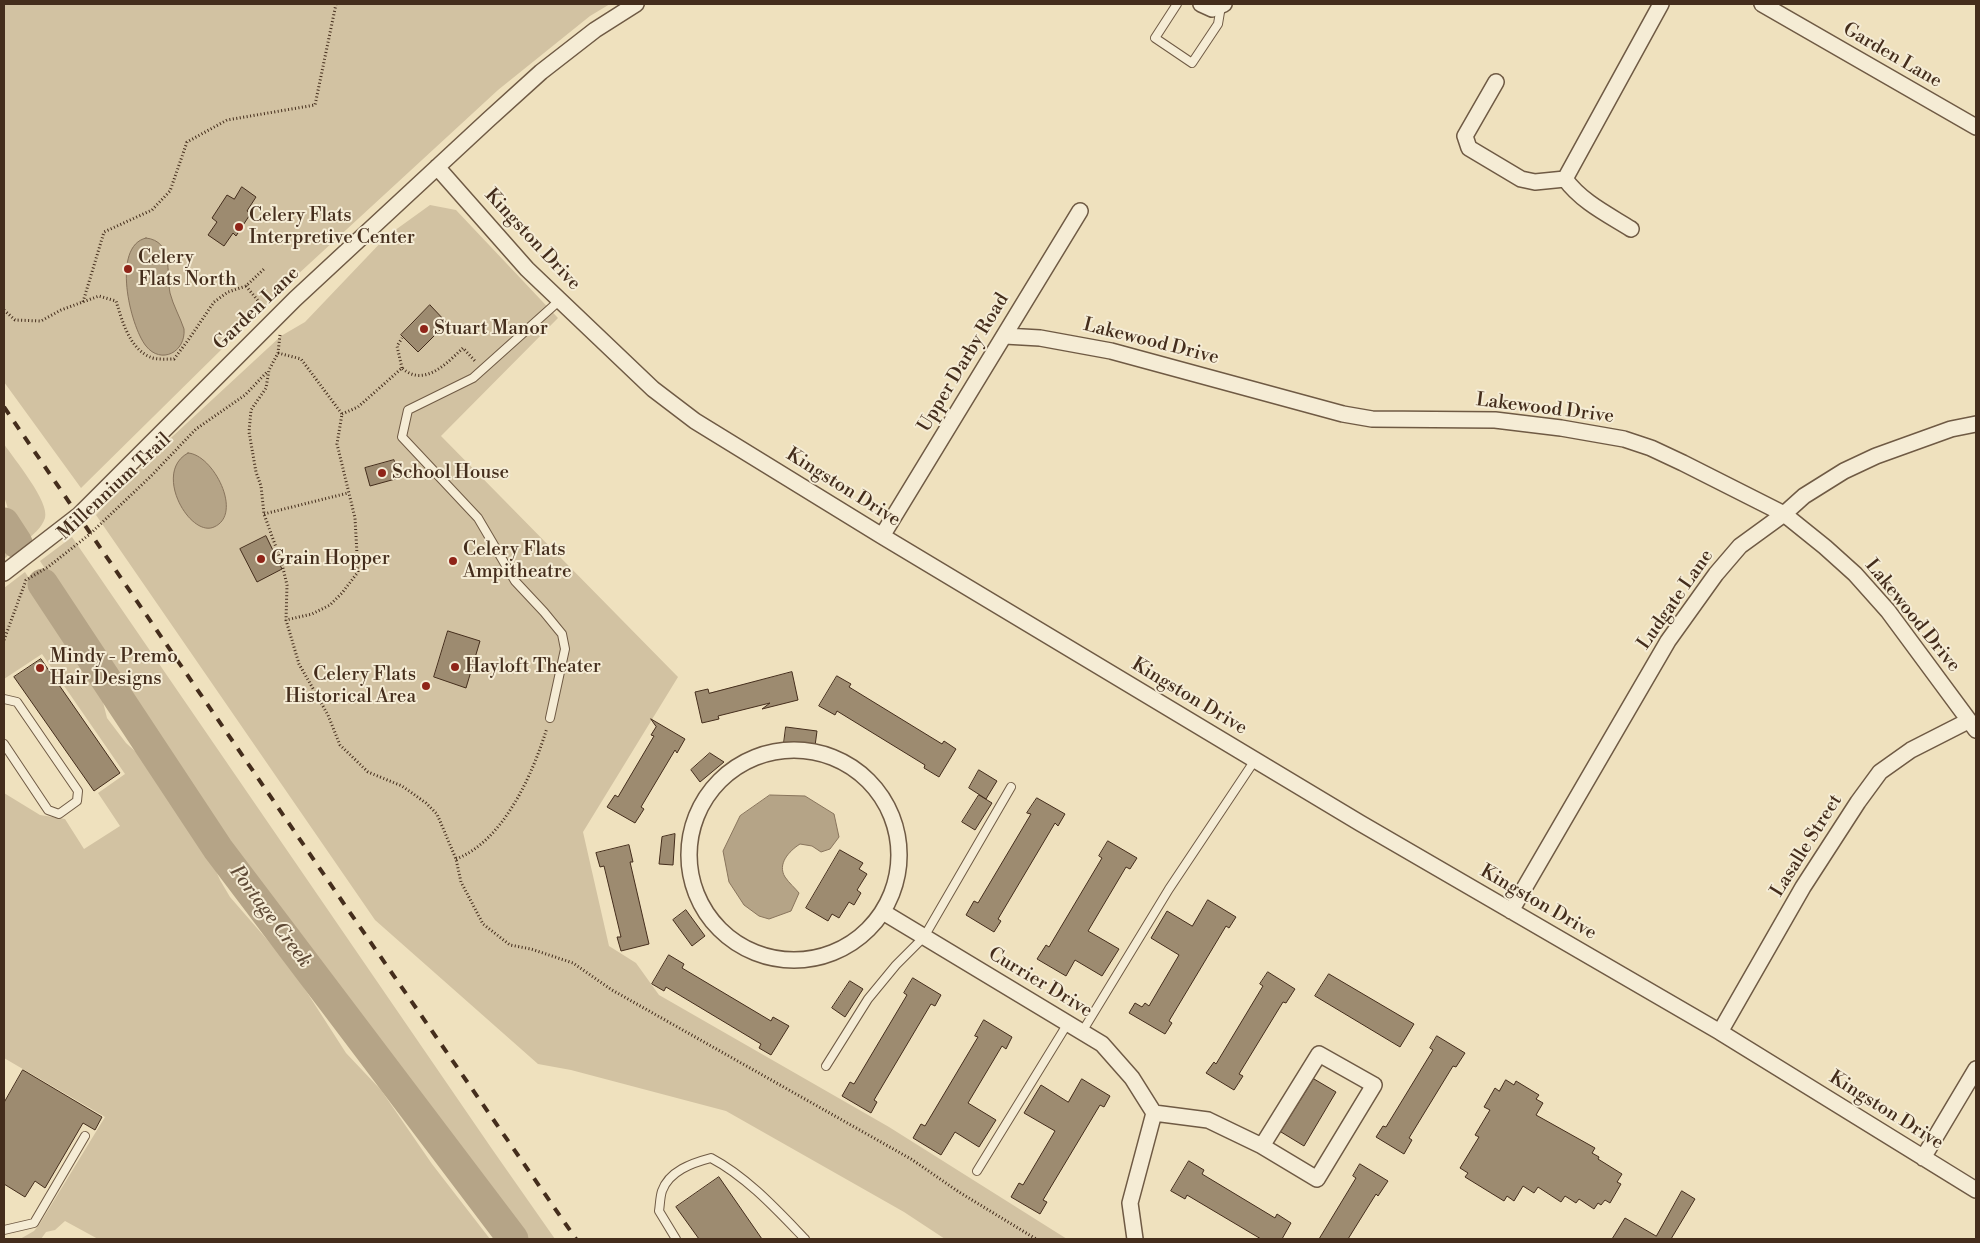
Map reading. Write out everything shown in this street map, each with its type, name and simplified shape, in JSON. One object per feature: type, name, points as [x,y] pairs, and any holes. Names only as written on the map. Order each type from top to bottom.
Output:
[{"type":"street","name":"Garden Lane","points":[[4,573],[79,514],[295,299],[542,72],[595,30],[636,4]]},
{"type":"street","points":[[1201,4],[1212,9],[1223,5]]},
{"type":"street","points":[[1565,179],[1661,4]]},
{"type":"street","name":"Garden Lane","points":[[1762,4],[1976,127]]},
{"type":"street","points":[[1496,82],[1465,136],[1470,148],[1521,179],[1535,182],[1565,179]]},
{"type":"street","name":"Kingston Drive","points":[[438,167],[527,269],[654,389],[695,420],[882,536],[1254,760],[1720,1032],[1976,1190]]},
{"type":"street","points":[[1565,179],[1573,190],[1586,202],[1631,229]]},
{"type":"street","name":"Upper Darby Road","points":[[882,536],[1080,211]]},
{"type":"street","name":"Lakewood Drive","points":[[1005,336],[1040,338],[1083,344],[1352,416],[1372,419],[1495,420],[1606,435],[1651,448],[1784,514],[1825,547],[1855,574],[1888,611],[1972,726]]},
{"type":"street","name":"Ludgate Lane","points":[[1511,911],[1663,650],[1689,610],[1740,546],[1820,485],[1868,460],[1951,429],[1976,424]]},
{"type":"street","name":"Lasalle Street","points":[[1720,1032],[1803,887],[1858,802],[1880,772],[1911,750],[1972,726]]},
{"type":"street","points":[[785,749],[820,752],[852,766],[878,789],[894,820],[900,854],[895,889],[883,912],[878,920],[853,944],[821,958],[786,961],[753,953],[723,935],[701,907],[698,899],[690,874],[689,839],[700,806],[722,778],[751,758],[785,749]]},
{"type":"street","name":"Currier Drive","points":[[883,912],[1102,1044],[1132,1078],[1154,1113]]},
{"type":"street","points":[[1135,1239],[1130,1202],[1154,1113],[1208,1120],[1262,1146],[1317,1179],[1374,1084],[1319,1054],[1262,1146]]},
{"type":"street","points":[[1923,1158],[1976,1069]]},
{"type":"lane","points":[[1177,4],[1155,38],[1192,63],[1218,24],[1223,5]]},
{"type":"lane","points":[[550,718],[566,649],[562,634],[515,581],[478,518],[402,438],[408,410],[473,378],[560,300]]},
{"type":"lane","points":[[4,699],[17,702],[78,791],[77,801],[60,814],[48,810],[4,744]]},
{"type":"lane","points":[[1082,1032],[1169,889],[1254,760]]},
{"type":"lane","points":[[826,1066],[868,999],[896,965],[924,937],[1011,787]]},
{"type":"lane","points":[[978,1170],[1068,1024]]},
{"type":"lane","points":[[4,1230],[34,1223],[85,1136]]},
{"type":"lane","points":[[676,1239],[659,1211],[662,1190],[676,1172],[694,1163],[711,1158],[729,1168],[774,1207],[805,1239]]},
{"type":"path","points":[[83,302],[104,232],[152,210],[170,191],[187,142],[227,120],[315,105],[336,4]]},
{"type":"path","points":[[4,310],[15,320],[41,321],[61,310],[99,296],[116,301],[123,324],[136,345],[150,358],[174,359],[214,302],[228,292],[246,286],[265,268]]},
{"type":"path","points":[[402,338],[397,346],[402,368],[408,374],[423,377],[444,366],[464,348],[482,370]]},
{"type":"path","points":[[278,353],[301,359],[342,414],[337,444],[355,518],[358,572],[342,594],[330,605],[312,614],[286,620]]},
{"type":"path","points":[[342,414],[358,407],[402,368]]},
{"type":"path","name":"Millennium Trail","points":[[4,640],[26,580],[48,567],[90,534],[151,476],[196,429],[245,395],[269,370],[266,388],[252,410],[249,432],[256,472],[261,486],[264,514]]},
{"type":"path","points":[[348,493],[264,514],[282,564],[287,585],[286,620],[299,664],[328,715],[340,746],[368,772],[402,786],[426,803],[437,814],[456,859],[461,882],[483,924],[510,945],[531,949],[572,964],[612,990],[911,1159],[959,1192],[1036,1239]]},
{"type":"path","points":[[456,859],[468,854],[492,835],[520,794],[540,752],[550,718]]},
{"type":"shaded area","points":[[4,4],[610,4],[590,16],[498,90],[296,276],[81,488],[4,382]]},
{"type":"shaded area","points":[[430,205],[456,210],[558,318],[441,436],[678,677],[583,832],[609,946],[636,963],[659,995],[889,1127],[1067,1239],[945,1239],[904,1212],[726,1111],[571,1070],[538,1064],[375,920],[96,515],[160,448],[281,336],[305,322],[387,236]]},
{"type":"shaded area","points":[[146,238],[155,240],[165,251],[170,293],[184,329],[184,337],[181,344],[177,349],[165,355],[152,352],[140,336],[134,322],[127,288],[126,270],[129,255],[135,244]]},
{"type":"shaded area","points":[[4,444],[37,492],[45,511],[42,525],[25,542],[12,522],[4,496]]},
{"type":"shaded area","points":[[188,453],[198,456],[207,463],[222,486],[226,498],[226,510],[223,520],[214,527],[205,528],[195,523],[178,501],[174,488],[174,474],[178,462]]},
{"type":"shaded area","points":[[4,534],[14,550],[4,559]]},
{"type":"shaded area","points":[[72,537],[555,1239],[523,1239],[254,885],[40,561]]},
{"type":"shaded area","points":[[25,572],[92,675],[101,694],[107,718],[126,743],[158,772],[168,786],[208,853],[230,897],[290,966],[346,1053],[381,1090],[432,1164],[490,1239],[98,1239],[65,1221],[55,1230],[46,1232],[41,1239],[20,1239],[34,1231],[39,1225],[105,1117],[4,1058],[4,793],[40,815],[65,819],[84,849],[120,826],[98,793],[125,774],[42,654],[4,679],[4,588]]},
{"type":"shaded area","points":[[770,795],[805,796],[834,814],[839,837],[830,849],[821,852],[812,846],[800,844],[788,854],[783,863],[783,872],[799,893],[791,911],[769,919],[759,916],[744,905],[729,882],[723,851],[740,816]]},
{"type":"building","points":[[242,187],[256,197],[247,211],[251,213],[236,236],[233,233],[224,246],[208,235],[217,222],[212,218],[227,195],[234,199]]},
{"type":"building","name":"Stuart Manor","points":[[430,305],[447,323],[418,352],[401,335]]},
{"type":"building","name":"School House","points":[[394,460],[399,478],[370,486],[365,468]]},
{"type":"building","name":"Grain Hopper","points":[[266,536],[282,569],[257,582],[240,549]]},
{"type":"building","name":"Hayloft Theater","points":[[448,631],[480,641],[466,688],[434,677]]},
{"type":"building","points":[[41,659],[120,773],[94,791],[14,677]]},
{"type":"building","points":[[792,672],[798,700],[762,709],[770,703],[718,716],[719,719],[702,723],[695,692],[708,689],[709,693]]},
{"type":"building","points":[[837,676],[851,684],[849,687],[942,744],[944,741],[956,749],[939,777],[924,768],[925,765],[837,711],[835,715],[819,706]]},
{"type":"building","points":[[651,719],[685,739],[677,753],[675,750],[641,807],[644,809],[635,823],[607,807],[615,795],[618,797],[654,736],[651,735],[656,727]]},
{"type":"building","points":[[786,727],[817,731],[815,746],[784,743]]},
{"type":"building","points":[[710,753],[724,762],[700,782],[691,770]]},
{"type":"building","points":[[979,770],[997,781],[986,799],[969,788]]},
{"type":"building","points":[[979,795],[992,803],[975,830],[962,822]]},
{"type":"building","points":[[1037,798],[1065,814],[1058,826],[1055,823],[998,919],[1001,921],[994,932],[966,915],[974,901],[978,903],[1031,814],[1027,813]]},
{"type":"building","points":[[675,834],[673,865],[659,864],[662,837]]},
{"type":"building","points":[[1108,841],[1137,858],[1130,869],[1126,867],[1088,931],[1119,949],[1102,976],[1075,960],[1066,976],[1037,959],[1046,945],[1049,947],[1102,858],[1099,856]]},
{"type":"building","points":[[629,845],[633,862],[630,862],[649,944],[621,951],[617,937],[621,937],[604,866],[600,867],[596,853]]},
{"type":"building","points":[[840,850],[863,863],[859,869],[867,874],[857,890],[861,893],[854,905],[849,902],[839,918],[832,914],[828,921],[806,908]]},
{"type":"building","points":[[1208,900],[1236,917],[1229,928],[1226,926],[1169,1021],[1172,1023],[1165,1034],[1129,1013],[1135,1003],[1142,1007],[1145,1003],[1149,1006],[1179,955],[1151,938],[1167,911],[1192,926]]},
{"type":"building","points":[[686,910],[705,936],[692,946],[673,920]]},
{"type":"building","points":[[669,955],[684,964],[682,968],[771,1021],[773,1017],[789,1026],[771,1055],[759,1048],[761,1044],[666,987],[664,991],[652,984]]},
{"type":"building","points":[[1268,972],[1295,989],[1286,1003],[1283,1002],[1239,1074],[1243,1076],[1234,1090],[1206,1073],[1214,1062],[1216,1064],[1263,986],[1260,984]]},
{"type":"building","points":[[1329,974],[1414,1024],[1400,1047],[1315,996]]},
{"type":"building","points":[[913,978],[941,995],[935,1006],[931,1004],[874,1100],[877,1102],[871,1113],[842,1096],[850,1082],[854,1084],[907,995],[904,993]]},
{"type":"building","points":[[850,981],[863,989],[845,1017],[832,1008]]},
{"type":"building","points":[[984,1020],[1012,1037],[1006,1049],[1002,1046],[968,1103],[996,1120],[979,1147],[955,1132],[941,1155],[913,1138],[921,1124],[925,1126],[978,1037],[975,1036]]},
{"type":"building","points":[[1437,1036],[1465,1053],[1456,1067],[1453,1066],[1409,1138],[1412,1140],[1404,1154],[1376,1137],[1383,1126],[1386,1127],[1433,1050],[1430,1048]]},
{"type":"building","points":[[23,1070],[102,1117],[95,1130],[83,1123],[45,1188],[35,1181],[25,1197],[4,1184],[4,1103]]},
{"type":"building","points":[[1082,1079],[1110,1096],[1104,1107],[1100,1105],[1043,1200],[1047,1202],[1040,1214],[1011,1197],[1019,1183],[1023,1185],[1055,1131],[1024,1113],[1041,1085],[1068,1102]]},
{"type":"building","points":[[1314,1079],[1336,1092],[1304,1146],[1281,1132]]},
{"type":"building","points":[[1506,1080],[1514,1085],[1516,1081],[1539,1095],[1536,1099],[1543,1103],[1536,1115],[1595,1148],[1592,1153],[1599,1157],[1598,1159],[1622,1174],[1617,1182],[1621,1184],[1610,1203],[1605,1200],[1601,1205],[1598,1203],[1594,1209],[1579,1199],[1576,1203],[1565,1196],[1561,1202],[1538,1187],[1534,1193],[1523,1186],[1514,1201],[1507,1196],[1504,1201],[1465,1177],[1468,1173],[1460,1168],[1479,1137],[1475,1135],[1490,1110],[1484,1107],[1495,1088],[1499,1091]]},
{"type":"building","points":[[1189,1161],[1204,1170],[1202,1174],[1275,1218],[1277,1214],[1291,1223],[1282,1239],[1261,1239],[1187,1195],[1185,1199],[1171,1191]]},
{"type":"building","points":[[1360,1164],[1388,1181],[1378,1196],[1376,1194],[1348,1239],[1319,1239],[1356,1178],[1353,1176]]},
{"type":"building","points":[[719,1177],[762,1239],[699,1239],[676,1207]]},
{"type":"building","points":[[1682,1191],[1695,1199],[1671,1239],[1612,1239],[1625,1218],[1656,1236]]},
{"type":"waterway","name":"Portage Creek","points":[[4,523],[17,543]]},
{"type":"waterway","name":"Portage Creek","points":[[43,584],[218,849],[513,1239]]},
{"type":"railway","points":[[4,407],[576,1239]]},
{"type":"place","name":"Celery Flats Interpretive Center","points":[[239,227]]},
{"type":"place","name":"Celery Flats North","points":[[128,269]]},
{"type":"place","name":"Stuart Manor","points":[[424,329]]},
{"type":"place","name":"School House","points":[[382,473]]},
{"type":"place","name":"Grain Hopper","points":[[261,559]]},
{"type":"place","name":"Celery Flats Ampitheatre","points":[[453,561]]},
{"type":"place","name":"Hayloft Theater","points":[[455,667]]},
{"type":"place","name":"Mindy - Premo Hair Designs","points":[[40,668]]},
{"type":"place","name":"Celery Flats Historical Area","points":[[426,686]]}]
